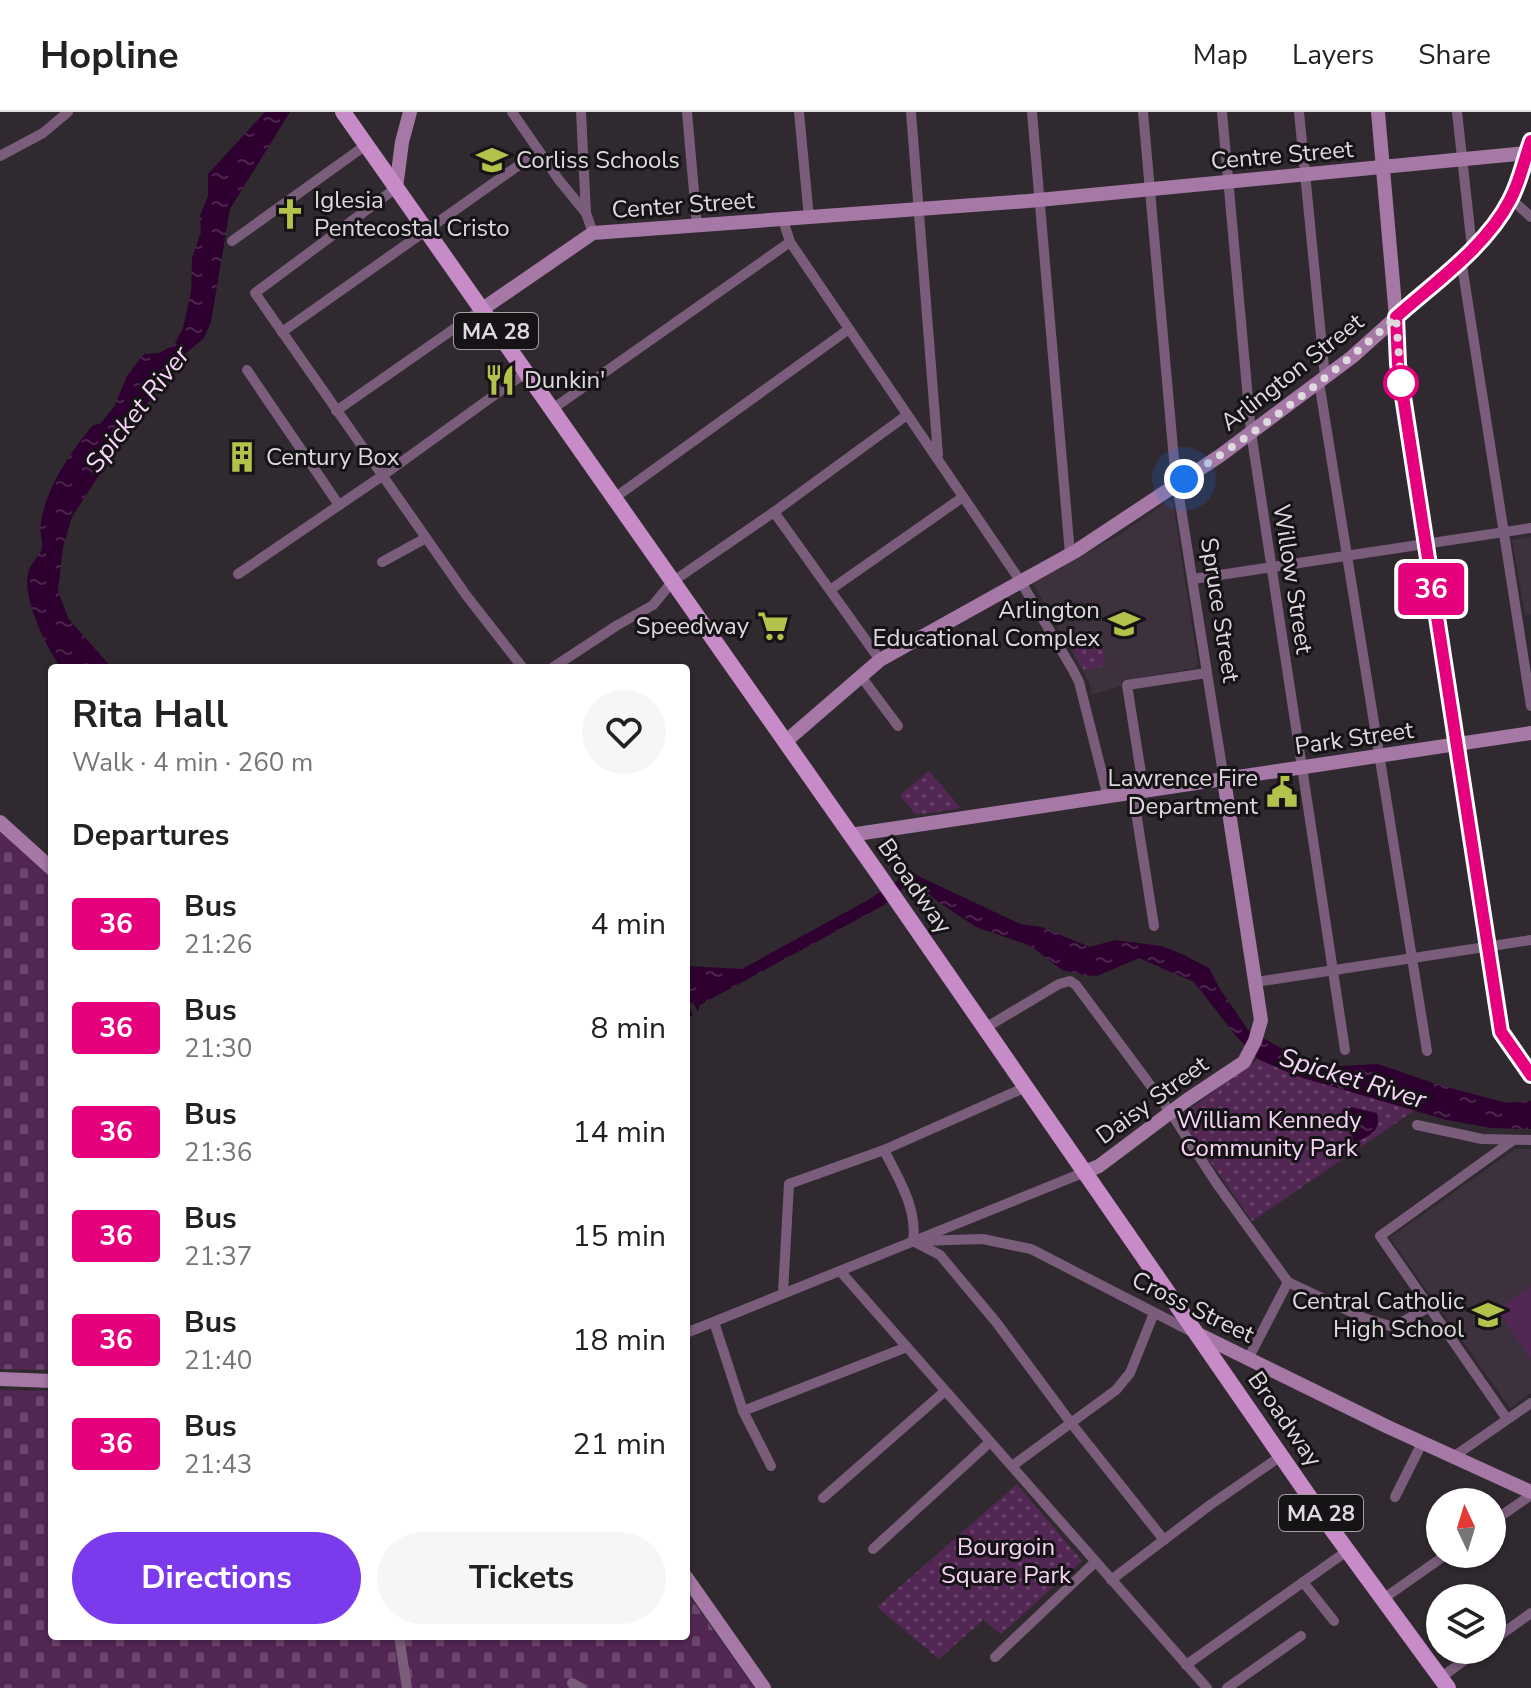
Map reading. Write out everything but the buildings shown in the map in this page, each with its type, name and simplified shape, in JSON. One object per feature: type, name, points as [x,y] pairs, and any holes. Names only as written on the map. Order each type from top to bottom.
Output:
[{"type":"main road","name":"Broadway","points":[[343,112],[898,903],[1347,1551],[1444,1683]]},
{"type":"street","points":[[0,156],[43,133],[68,112]]},
{"type":"street","points":[[410,112],[402,142],[396,188],[255,293],[426,538],[520,664]]},
{"type":"street","points":[[512,112],[586,213]]},
{"type":"street","points":[[581,112],[586,213],[593,233]]},
{"type":"street","points":[[687,112],[697,226]]},
{"type":"street","points":[[799,112],[809,218]]},
{"type":"street","points":[[911,112],[938,457]]},
{"type":"street","points":[[1032,112],[1070,554]]},
{"type":"street","name":"Spruce Street","points":[[1143,112],[1177,483],[1261,1020],[1244,1062]]},
{"type":"street","name":"Willow Street","points":[[1222,112],[1251,432],[1345,1050]]},
{"type":"street","points":[[1299,112],[1322,380],[1427,1051]]},
{"type":"street","points":[[1378,112],[1398,364],[1487,947],[1501,1032],[1531,1075]]},
{"type":"street","points":[[1457,112],[1472,248]]},
{"type":"street","points":[[232,241],[366,145]]},
{"type":"street","name":"Centre Street","points":[[1040,199],[1462,160],[1529,147]]},
{"type":"street","name":"Arlington Street","points":[[785,742],[880,660],[1070,554],[1251,432],[1352,357],[1461,259],[1497,222],[1511,199],[1529,147]]},
{"type":"street","points":[[282,332],[539,151]]},
{"type":"street","name":"Center Street","points":[[336,411],[593,233],[1040,199]]},
{"type":"street","points":[[1511,199],[1531,217]]},
{"type":"street","points":[[783,220],[790,242],[1021,582],[1079,682],[1108,797]]},
{"type":"street","points":[[551,410],[790,242]]},
{"type":"street","points":[[1461,259],[1531,706]]},
{"type":"street","points":[[613,499],[849,329]]},
{"type":"street","points":[[247,370],[339,505]]},
{"type":"street","points":[[238,574],[525,373]]},
{"type":"street","points":[[558,664],[653,605],[672,582],[907,415]]},
{"type":"street","points":[[830,590],[963,497]]},
{"type":"street","points":[[774,512],[880,660]]},
{"type":"street","points":[[1193,579],[1531,528]]},
{"type":"street","points":[[382,562],[426,538]]},
{"type":"street","points":[[1154,926],[1127,685],[1207,673]]},
{"type":"street","points":[[860,675],[898,726]]},
{"type":"street","name":"Park Street","points":[[850,835],[1531,733]]},
{"type":"street","points":[[0,822],[48,865]]},
{"type":"street","points":[[1256,982],[1531,940]]},
{"type":"street","points":[[985,1028],[1059,984],[1070,981],[1171,1113],[1288,1282],[1364,1318],[1393,1327],[1431,1306]]},
{"type":"street","name":"Daisy Street","points":[[1085,1172],[1099,1166],[1244,1062]]},
{"type":"street","points":[[783,1293],[789,1184],[884,1150],[1026,1087]]},
{"type":"street","points":[[1417,1125],[1482,1139],[1531,1140]]},
{"type":"street","points":[[1507,1419],[1380,1236],[1512,1141]]},
{"type":"street","points":[[884,1150],[909,1202],[916,1225],[913,1241]]},
{"type":"street","points":[[690,1331],[1085,1172]]},
{"type":"street","name":"Cross Street","points":[[913,1241],[983,1239],[1031,1249],[1248,1359],[1531,1493]]},
{"type":"street","points":[[913,1241],[940,1255],[996,1322],[1164,1540]]},
{"type":"street","points":[[840,1271],[1207,1688]]},
{"type":"street","points":[[1248,1359],[1288,1282]]},
{"type":"street","points":[[1012,1466],[1116,1390],[1130,1373],[1154,1313]]},
{"type":"street","points":[[714,1322],[743,1411],[771,1466]]},
{"type":"street","points":[[743,1411],[907,1347]]},
{"type":"street","points":[[0,1379],[48,1381]]},
{"type":"street","points":[[823,1498],[945,1391]]},
{"type":"street","points":[[1453,1457],[1531,1403]]},
{"type":"street","points":[[873,1549],[990,1442]]},
{"type":"street","points":[[1395,1497],[1422,1443]]},
{"type":"street","points":[[1111,1580],[1281,1456]]},
{"type":"street","points":[[1506,1512],[1531,1493]]},
{"type":"street","points":[[1186,1665],[1347,1551]]},
{"type":"street","points":[[995,1657],[1095,1562]]},
{"type":"street","points":[[1383,1599],[1427,1568]]},
{"type":"street","points":[[1303,1582],[1334,1621]]},
{"type":"street","points":[[690,1583],[764,1688]]},
{"type":"street","points":[[1506,1631],[1531,1613]]},
{"type":"street","points":[[1227,1688],[1301,1636]]},
{"type":"street","points":[[400,1640],[407,1688]]},
{"type":"street","points":[[1444,1683],[1464,1664]]},
{"type":"street","points":[[575,1688],[572,1683],[581,1688]]},
{"type":"shaded area","name":"Arlington Educational Complex","points":[[1169,500],[1173,503],[1198,664],[1195,668],[1121,681],[1121,686],[1092,695],[1089,682],[1033,583],[1122,533]]},
{"type":"shaded area","points":[[1531,537],[1531,614],[1525,615],[1512,540]]},
{"type":"shaded area","name":"Central Catholic High School","points":[[1515,1149],[1531,1149],[1531,1393],[1510,1408],[1390,1238]]},
{"type":"green space","points":[[1102,644],[1106,666],[1084,670],[1072,648]]},
{"type":"green space","points":[[929,771],[961,808],[916,815],[900,795]]},
{"type":"green space","points":[[0,828],[48,871],[48,1370],[0,1369]]},
{"type":"green space","name":"William Kennedy Community Park","points":[[1258,1059],[1300,1077],[1415,1110],[1252,1221],[1179,1117]]},
{"type":"green space","points":[[1531,1286],[1531,1359],[1497,1309]]},
{"type":"green space","points":[[0,1390],[48,1391],[48,1640],[690,1640],[690,1597],[754,1688],[0,1688]]},
{"type":"green space","name":"Bourgoin Square Park","points":[[1017,1484],[1082,1561],[1001,1634],[983,1620],[939,1659],[877,1607]]},
{"type":"water","name":"Spicket River","points":[[265,112],[290,112],[230,209],[211,322],[204,338],[184,355],[151,398],[72,517],[63,547],[58,591],[68,618],[108,664],[59,664],[42,634],[28,593],[29,570],[42,548],[43,510],[53,484],[68,459],[93,425],[100,424],[114,407],[127,376],[144,354],[159,353],[174,345],[183,328],[191,292],[192,258],[201,232],[200,216],[208,196],[208,174]]},
{"type":"water","name":"Spicket River","points":[[914,874],[1020,924],[1041,927],[1090,947],[1115,940],[1161,946],[1182,954],[1209,968],[1248,1030],[1298,1057],[1342,1066],[1378,1064],[1439,1085],[1507,1103],[1531,1101],[1531,1129],[1491,1128],[1447,1120],[1296,1076],[1258,1059],[1194,982],[1139,958],[1097,976],[1062,970],[1031,946],[976,927],[913,883],[884,905],[700,1005],[698,1012],[693,1002],[690,1004],[690,966],[742,969],[868,900],[900,879]]},
{"type":"water","points":[[1351,1107],[1377,1113],[1378,1119],[1376,1129],[1354,1144],[1347,1113]]},
{"type":"bus line","name":"36","points":[[1531,141],[1511,199],[1497,222],[1396,317],[1398,364],[1501,1032],[1531,1075]]},
{"type":"place","name":"Corliss Schools","points":[[492,160]]},
{"type":"place","name":"Iglesia Pentecostal Cristo","points":[[290,214]]},
{"type":"place","name":"Dunkin'","points":[[500,380]]},
{"type":"place","name":"Century Box","points":[[242,457]]},
{"type":"place","name":"Arlington Educational Complex","points":[[1124,624]]},
{"type":"place","name":"Speedway","points":[[773,626]]},
{"type":"place","name":"Lawrence Fire Department","points":[[1282,792]]},
{"type":"place","name":"Central Catholic High School","points":[[1488,1315]]},
{"type":"route","points":[[1184,479],[1352,357],[1396,317],[1401,383]]}]
